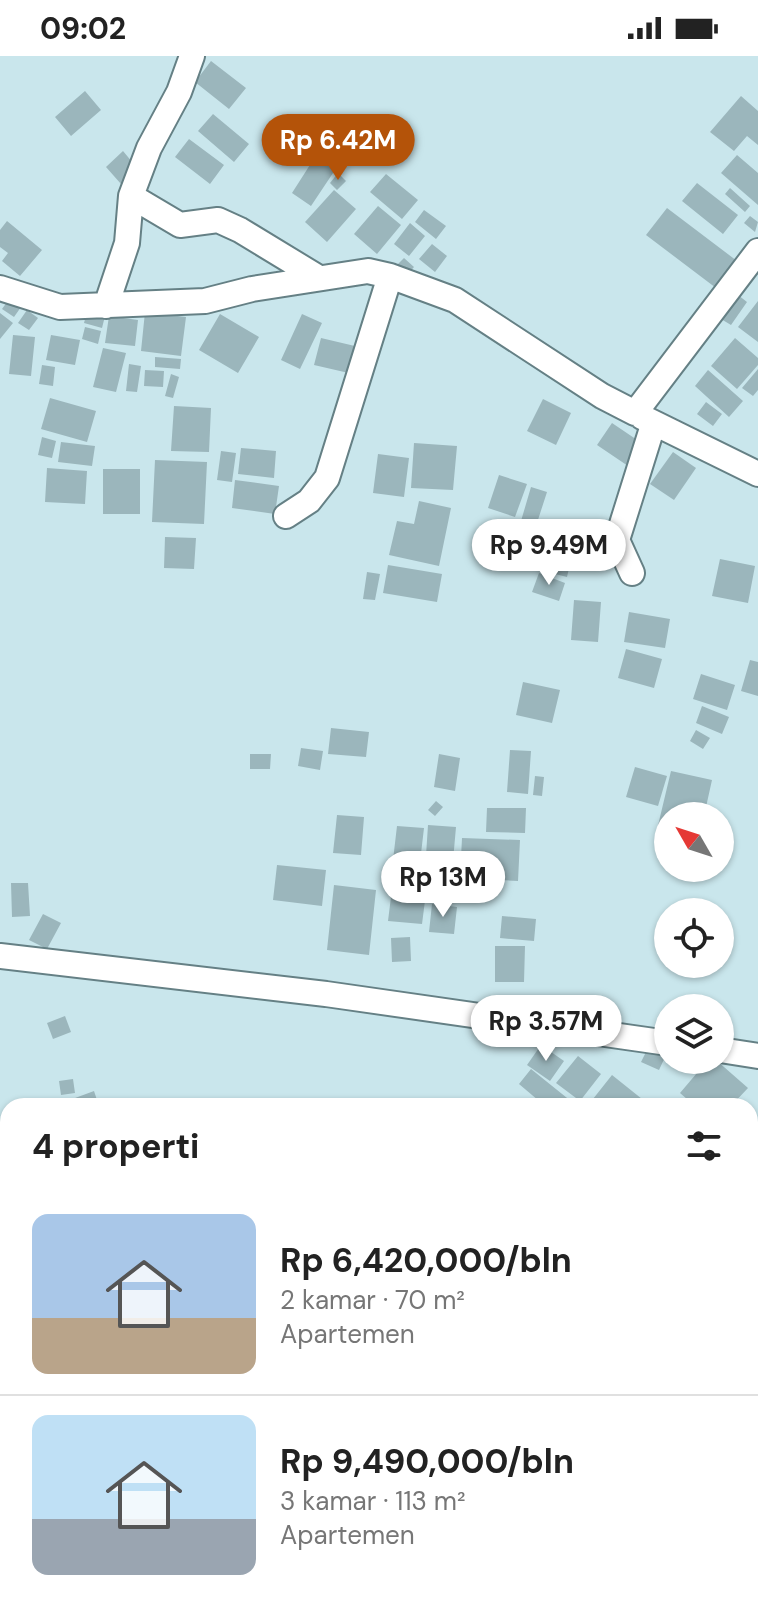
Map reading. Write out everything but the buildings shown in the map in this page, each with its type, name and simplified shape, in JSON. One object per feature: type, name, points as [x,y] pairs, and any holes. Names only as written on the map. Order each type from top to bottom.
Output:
[{"type":"street","points":[[106,306],[127,243],[131,196],[149,148],[179,92],[192,56]]},
{"type":"street","points":[[131,196],[180,225],[218,220],[319,278]]},
{"type":"street","points":[[632,573],[617,540],[644,419],[699,332],[758,251]]},
{"type":"street","points":[[0,288],[60,307],[106,306],[205,301],[252,289],[368,271],[390,276],[455,300],[602,396],[758,474]]},
{"type":"street","points":[[286,516],[309,501],[327,478],[390,276]]},
{"type":"street","points":[[0,956],[326,994],[654,1041]]},
{"type":"street","points":[[734,1052],[758,1056]]}]
